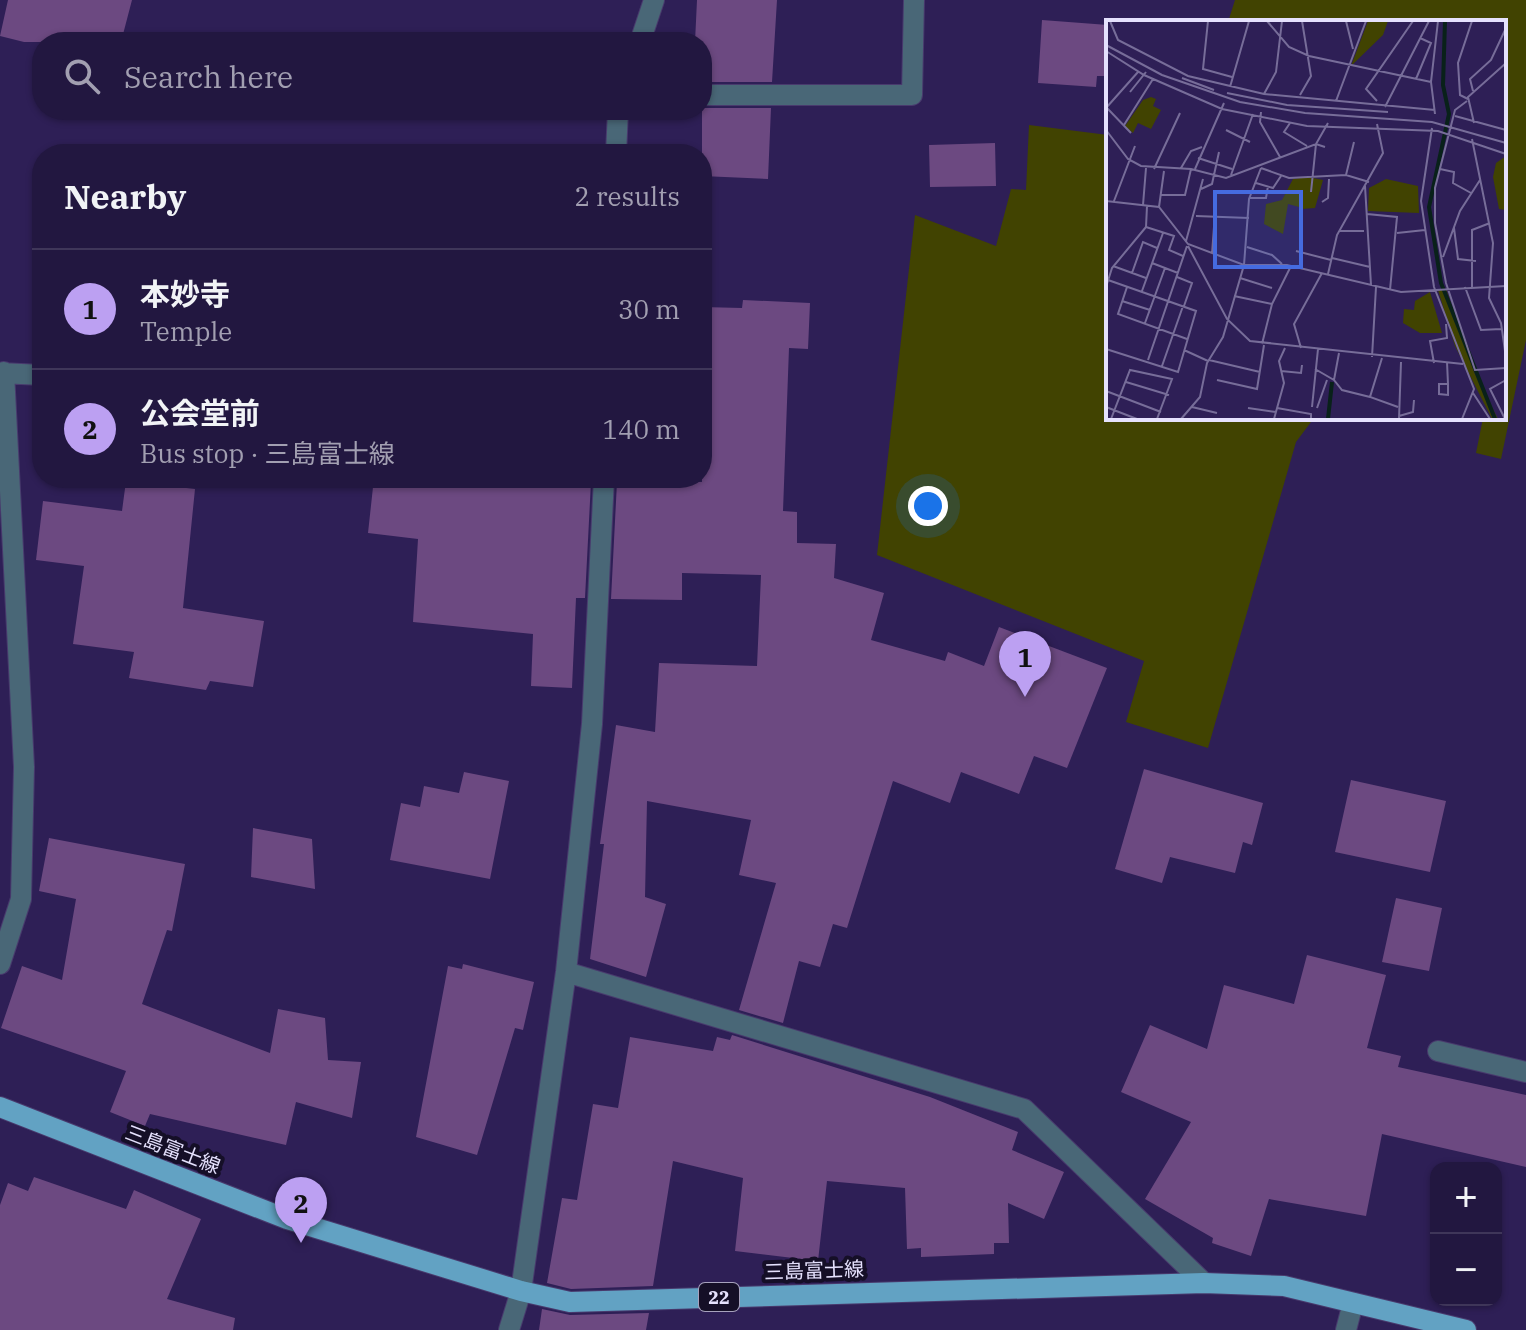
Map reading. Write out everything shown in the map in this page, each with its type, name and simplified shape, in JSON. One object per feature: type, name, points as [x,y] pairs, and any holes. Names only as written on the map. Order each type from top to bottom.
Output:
[{"type":"main road","name":"三島富士線","points":[[0,1107],[287,1219],[521,1291],[570,1302],[1204,1283],[1284,1286],[1466,1330]]},
{"type":"street","points":[[643,32],[654,0]]},
{"type":"street","points":[[712,95],[912,95],[914,0]]},
{"type":"street","points":[[616,144],[618,120]]},
{"type":"street","points":[[0,964],[21,899],[24,767],[2,372],[32,374]]},
{"type":"street","points":[[509,1330],[521,1291],[566,972],[592,724],[604,488]]},
{"type":"street","points":[[566,972],[1024,1109],[1204,1283]]},
{"type":"street","points":[[1438,1051],[1526,1072]]},
{"type":"street","points":[[1346,1330],[1353,1303]]},
{"type":"shaded area","points":[[1235,0],[1526,0],[1526,340],[1501,459],[1476,453],[1483,420],[1506,420],[1506,20],[1229,20]]},
{"type":"shaded area","points":[[1029,125],[1106,135],[1106,420],[1312,420],[1296,442],[1208,748],[1126,722],[1144,661],[877,555],[915,215],[996,246],[1011,189],[1026,190]]},
{"type":"building","points":[[8,0],[132,0],[124,32],[32,32],[32,42],[0,36]]},
{"type":"building","points":[[697,0],[777,0],[772,82],[712,82],[712,32],[695,32]]},
{"type":"building","points":[[1042,20],[1106,25],[1106,76],[1097,76],[1096,87],[1038,83]]},
{"type":"building","points":[[712,108],[771,108],[768,179],[712,176],[712,144],[702,144],[702,120],[712,120]]},
{"type":"building","points":[[995,143],[996,186],[930,187],[929,145]]},
{"type":"building","points":[[743,300],[810,303],[808,349],[789,348],[783,511],[797,512],[797,543],[836,544],[834,578],[884,593],[871,640],[945,661],[948,652],[984,666],[999,627],[1107,668],[1067,768],[1034,756],[1019,794],[961,772],[950,803],[893,781],[847,928],[833,924],[820,967],[799,961],[783,1023],[739,1010],[776,883],[739,875],[751,820],[647,801],[645,897],[666,904],[646,977],[590,959],[604,844],[600,844],[616,725],[655,732],[659,663],[757,666],[761,575],[682,573],[682,600],[611,599],[617,488],[712,488],[712,307],[742,308]]},
{"type":"building","points":[[125,488],[195,489],[183,608],[264,621],[253,687],[210,681],[206,690],[129,678],[134,652],[73,644],[84,566],[36,560],[43,501],[122,511]]},
{"type":"building","points":[[373,488],[591,488],[585,598],[576,598],[572,688],[531,686],[533,634],[413,622],[418,539],[368,533]]},
{"type":"building","points":[[1144,769],[1263,803],[1252,845],[1243,842],[1235,873],[1170,857],[1162,883],[1115,869]]},
{"type":"building","points":[[464,772],[509,781],[490,879],[390,860],[401,803],[420,807],[424,786],[459,793]]},
{"type":"building","points":[[1351,780],[1446,801],[1430,872],[1335,852]]},
{"type":"building","points":[[253,828],[312,839],[315,889],[251,877]]},
{"type":"building","points":[[49,838],[185,864],[172,931],[167,930],[142,1004],[270,1053],[278,1009],[325,1018],[328,1060],[361,1062],[352,1118],[296,1102],[286,1145],[150,1114],[145,1126],[110,1112],[126,1071],[1,1028],[22,966],[62,980],[76,899],[39,891]]},
{"type":"building","points":[[1396,898],[1442,908],[1429,971],[1382,962]]},
{"type":"building","points":[[1307,955],[1386,975],[1367,1048],[1401,1056],[1398,1067],[1526,1095],[1526,1167],[1382,1134],[1366,1216],[1269,1199],[1251,1256],[1212,1243],[1213,1238],[1145,1199],[1191,1122],[1121,1092],[1150,1025],[1207,1049],[1224,985],[1294,1004]]},
{"type":"building","points":[[463,964],[534,982],[523,1030],[515,1028],[477,1155],[416,1137],[448,966],[462,969]]},
{"type":"building","points":[[732,1035],[930,1097],[1018,1132],[1012,1150],[1064,1172],[1044,1219],[1008,1203],[1009,1243],[994,1243],[994,1254],[921,1257],[921,1248],[907,1249],[905,1188],[827,1181],[818,1261],[735,1251],[743,1178],[673,1161],[653,1286],[571,1289],[547,1283],[562,1198],[577,1200],[593,1104],[618,1108],[630,1037],[713,1051],[717,1037],[730,1040]]},
{"type":"building","points":[[34,1177],[126,1209],[134,1190],[201,1219],[167,1299],[235,1318],[233,1330],[0,1330],[0,1205],[8,1183],[28,1191]]},
{"type":"building","points":[[542,1309],[570,1315],[649,1313],[646,1330],[539,1330]]},
{"type":"place","name":"本妙寺","points":[[1025,697]]},
{"type":"place","name":"公会堂前","points":[[301,1243]]}]
